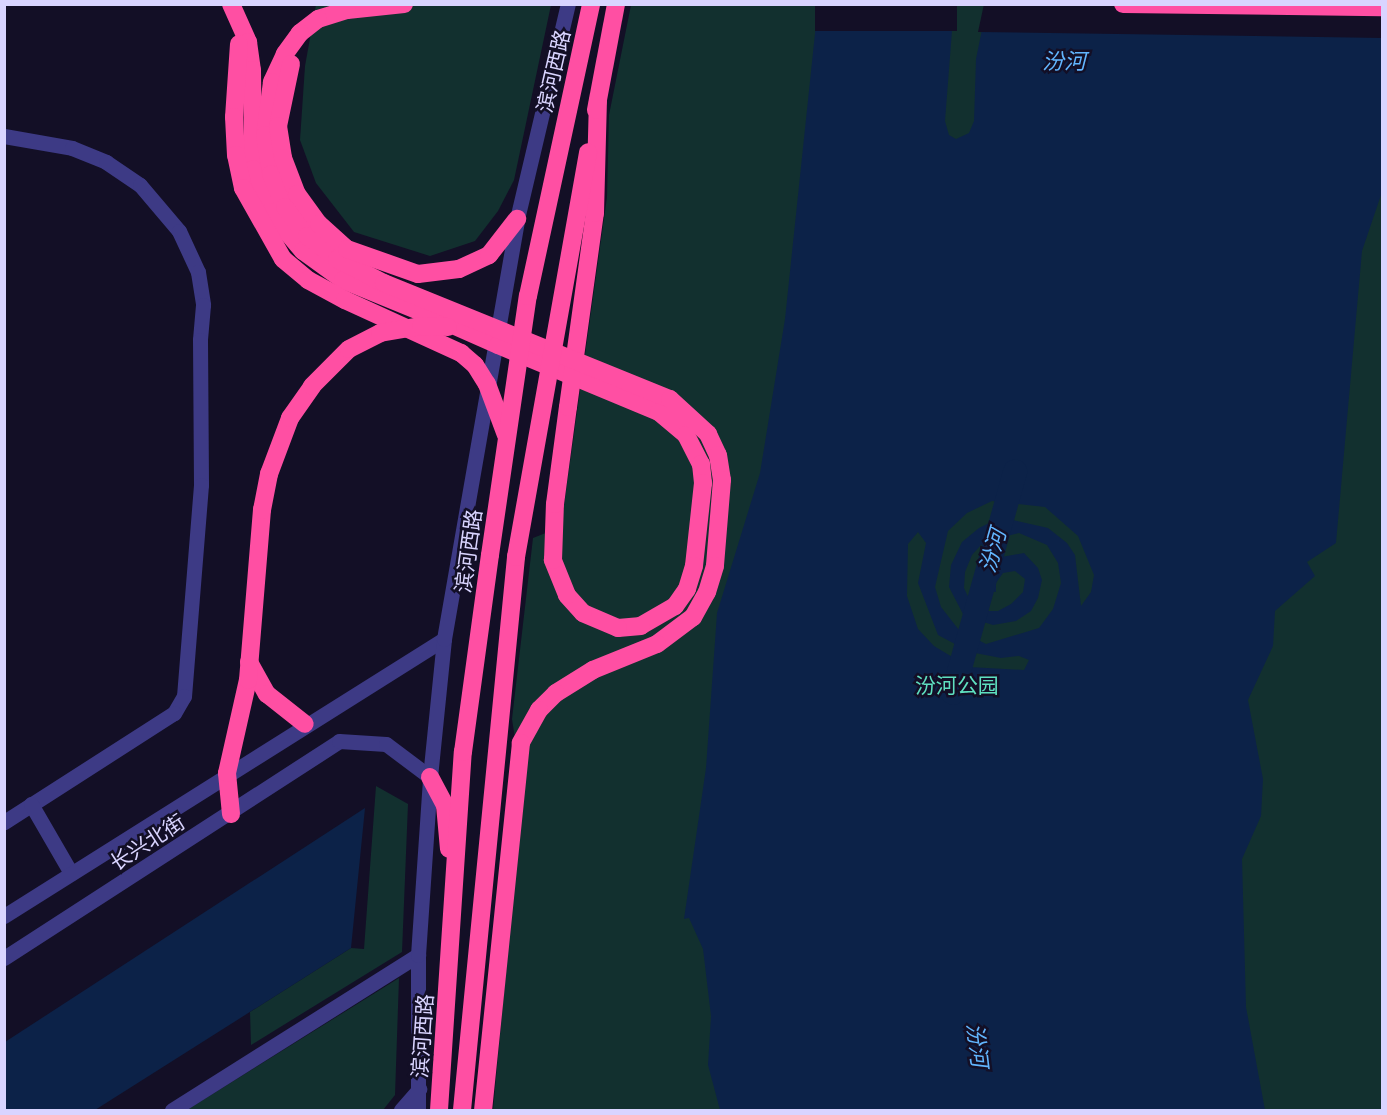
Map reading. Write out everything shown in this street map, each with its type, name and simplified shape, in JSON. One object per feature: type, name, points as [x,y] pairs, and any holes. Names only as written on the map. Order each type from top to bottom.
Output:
[{"type":"highway","points":[[230,4],[245,32],[252,70],[253,169],[270,212],[303,251],[343,280],[459,327],[659,412],[672,420],[695,448],[701,464],[703,503],[687,589],[660,618],[641,626],[618,628],[583,613],[557,575],[553,560],[555,504],[568,407],[595,213],[598,101]]},
{"type":"highway","points":[[230,4],[240,48],[234,117],[236,155],[243,188],[282,259],[308,280],[345,300],[461,353],[488,384],[507,437]]},
{"type":"highway","points":[[404,4],[347,10],[318,18],[300,33],[272,82],[266,111],[271,174],[285,207],[307,236],[337,260],[384,283],[670,399],[694,417],[718,455],[722,480],[718,544],[707,592],[693,617],[657,644],[593,670],[556,693],[540,710],[521,743],[483,1110]]},
{"type":"highway","name":"滨河西路","points":[[439,1110],[463,752],[528,296],[591,4]]},
{"type":"highway","points":[[462,1110],[516,557],[616,4]]},
{"type":"highway","points":[[1123,4],[1383,8]]},
{"type":"highway","points":[[318,18],[285,77],[278,126],[282,158],[297,194],[319,224],[347,249],[418,274],[459,268],[489,255],[517,219]]},
{"type":"highway","points":[[231,814],[227,773],[249,662],[262,510],[269,474],[290,418],[312,386],[349,349],[380,333],[421,326],[459,327]]},
{"type":"highway","points":[[249,662],[267,694],[305,724]]},
{"type":"highway","points":[[430,777],[445,805],[453,911]]},
{"type":"highway","points":[[465,1066],[494,996]]},
{"type":"street","points":[[418,1110],[418,956],[430,777],[444,639],[488,384],[506,298],[517,219],[568,4]]},
{"type":"street","points":[[4,136],[72,148],[106,162],[140,185],[178,231],[198,272],[203,305],[200,340],[201,485],[184,696],[174,713],[4,822]]},
{"type":"street","name":"长兴北街","points":[[4,916],[227,773],[444,639]]},
{"type":"street","name":"长兴北街","points":[[4,958],[231,814],[339,741],[362,739],[386,744],[430,777]]},
{"type":"street","points":[[31,804],[71,873]]},
{"type":"street","points":[[172,1110],[418,956]]},
{"type":"street","points":[[401,1110],[419,1089]]},
{"type":"green space","points":[[316,5],[551,5],[514,180],[498,211],[475,241],[430,256],[354,232],[316,183],[300,140],[305,66]]},
{"type":"green space","name":"汾河公园","points":[[631,5],[1382,5],[1382,1110],[493,1110],[523,791],[512,719],[533,538],[561,527],[607,197],[609,115]]},
{"type":"green space","points":[[376,786],[408,804],[402,952],[251,1045],[250,1012],[351,948],[364,949]]},
{"type":"green space","points":[[399,978],[395,1095],[383,1110],[187,1110]]},
{"type":"water","name":"汾河公园","points":[[818,5],[954,5],[945,121],[949,135],[956,139],[969,133],[974,121],[976,59],[987,5],[1382,5],[1382,192],[1362,251],[1336,543],[1307,562],[1315,576],[1275,611],[1273,646],[1248,700],[1263,779],[1261,816],[1242,859],[1246,1007],[1265,1110],[720,1110],[708,1065],[711,1016],[703,949],[689,918],[684,919],[706,768],[717,613],[760,473],[785,319]],"holes":[[[992,501],[1045,507],[1078,536],[1094,575],[1091,592],[1081,606],[1075,555],[1067,543],[1048,528],[1013,520],[991,522],[979,528],[962,542],[951,565],[949,587],[964,616],[993,625],[1016,621],[1031,611],[1038,598],[1042,580],[1038,568],[1024,553],[996,558],[985,566],[982,577],[986,590],[996,592],[996,583],[1003,573],[1015,571],[1025,579],[1023,592],[1011,604],[998,611],[986,611],[970,601],[964,588],[965,572],[972,555],[981,545],[1003,537],[1019,533],[1047,545],[1058,563],[1061,583],[1053,609],[1039,628],[986,644],[959,630],[941,607],[935,587],[948,531],[967,513]],[[918,532],[926,543],[918,583],[938,635],[970,652],[1001,658],[1019,656],[1029,660],[1024,670],[969,667],[934,646],[918,629],[907,596],[908,544]]]},
{"type":"water","points":[[365,808],[351,948],[95,1110],[5,1110],[5,1042]]},
{"type":"pier","points":[[815,4],[957,4],[957,31],[815,31]]},
{"type":"pier","points":[[984,4],[1382,5],[1382,38],[978,32]]},
{"type":"waterway","name":"汾河","points":[[953,693],[1015,472]]}]
